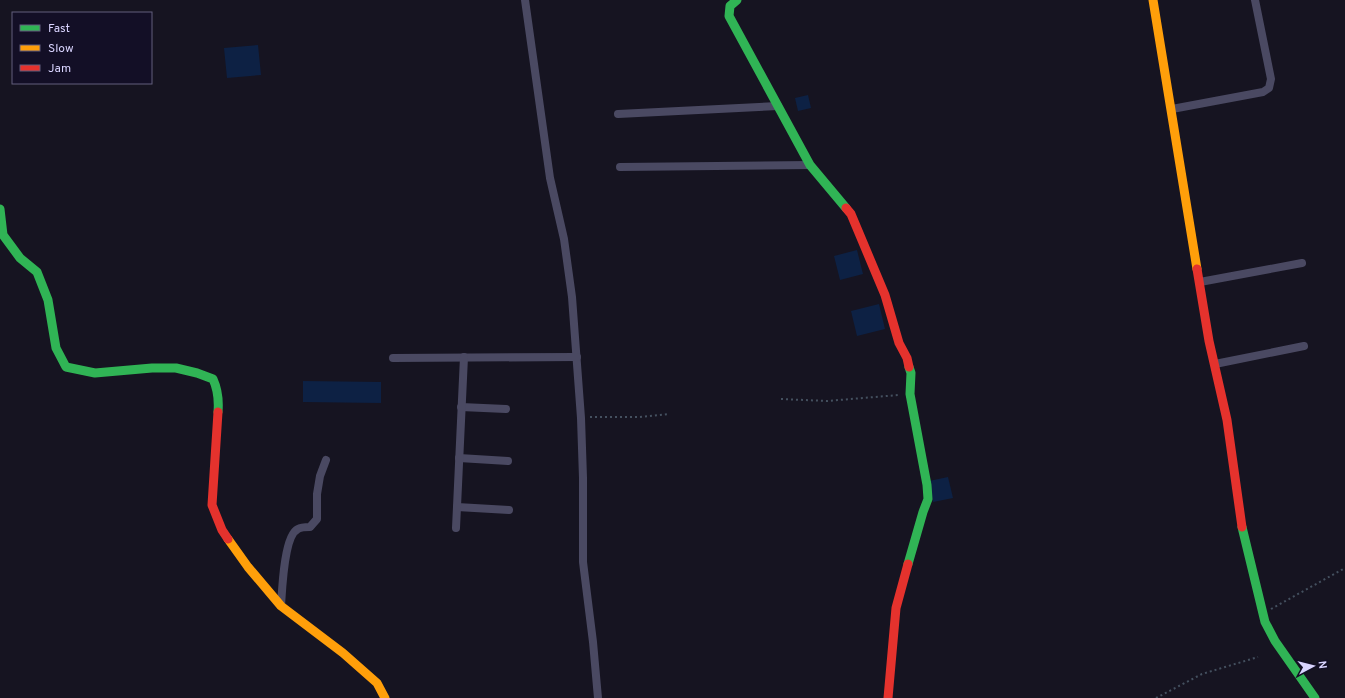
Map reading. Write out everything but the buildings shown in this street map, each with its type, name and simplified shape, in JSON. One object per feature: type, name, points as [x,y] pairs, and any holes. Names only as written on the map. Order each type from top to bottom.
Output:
[{"type":"street","points":[[525,0],[550,178],[565,246],[572,297],[581,418],[583,562],[598,698]]},
{"type":"street","points":[[737,0],[730,6],[729,16],[810,165],[851,214],[884,295],[899,343],[907,358],[911,373],[910,394],[927,484],[928,500],[923,512],[896,608],[888,698]]},
{"type":"street","points":[[1152,0],[1172,109],[1200,282],[1226,420],[1240,517],[1262,614],[1265,625],[1278,647],[1315,698]]},
{"type":"street","points":[[1172,109],[1263,92],[1269,88],[1271,79],[1255,0]]},
{"type":"street","points":[[618,114],[778,106]]},
{"type":"street","points":[[620,167],[810,165]]},
{"type":"street","points":[[0,209],[3,235],[20,258],[37,272],[48,300],[56,348],[66,367],[95,373],[152,368],[176,368],[213,379],[219,403],[212,505],[222,530],[248,567],[281,606],[343,653],[377,683],[384,698]]},
{"type":"street","points":[[1200,282],[1302,263]]},
{"type":"street","points":[[1215,364],[1304,346]]},
{"type":"street","points":[[456,528],[464,357]]},
{"type":"street","points":[[393,358],[577,357]]},
{"type":"street","points":[[462,407],[506,409]]},
{"type":"street","points":[[459,458],[508,460]]},
{"type":"street","points":[[281,606],[285,561],[291,535],[298,529],[310,527],[317,519],[317,494],[320,476],[326,460]]},
{"type":"street","points":[[457,507],[509,510]]},
{"type":"path","points":[[781,399],[827,401],[910,394]]},
{"type":"path","points":[[581,418],[640,417],[669,414]]},
{"type":"path","points":[[1262,614],[1345,568]]},
{"type":"path","points":[[1156,698],[1202,674],[1258,657]]},
{"type":"water","points":[[258,45],[261,75],[227,78],[224,48]]},
{"type":"water","points":[[808,95],[811,108],[798,111],[795,98]]},
{"type":"water","points":[[857,250],[863,274],[840,280],[834,256]]},
{"type":"water","points":[[879,304],[885,329],[857,336],[851,311]]},
{"type":"water","points":[[303,381],[381,382],[381,403],[303,402]]},
{"type":"water","points":[[948,477],[953,498],[933,502],[929,481]]},
{"type":"traffic: fast","points":[[737,0],[730,6],[729,16],[810,165],[846,208]]},
{"type":"traffic: fast","points":[[0,209],[3,235],[20,258],[37,272],[48,300],[56,348],[66,367],[95,373],[152,368],[176,368],[197,373],[213,379],[218,395],[218,412]]},
{"type":"traffic: fast","points":[[908,564],[928,499],[927,485],[910,394],[911,373],[909,367]]},
{"type":"traffic: fast","points":[[1242,527],[1265,622],[1275,641],[1315,698]]},
{"type":"traffic: slow","points":[[1153,0],[1197,269]]},
{"type":"traffic: slow","points":[[228,539],[248,567],[281,606],[343,653],[377,683],[385,698]]},
{"type":"traffic: jam","points":[[846,208],[851,214],[885,295],[899,343],[907,358],[909,367]]},
{"type":"traffic: jam","points":[[1197,269],[1209,341],[1227,420],[1242,527]]},
{"type":"traffic: jam","points":[[218,412],[212,505],[222,530],[228,539]]},
{"type":"traffic: jam","points":[[888,698],[896,608],[908,564]]}]
